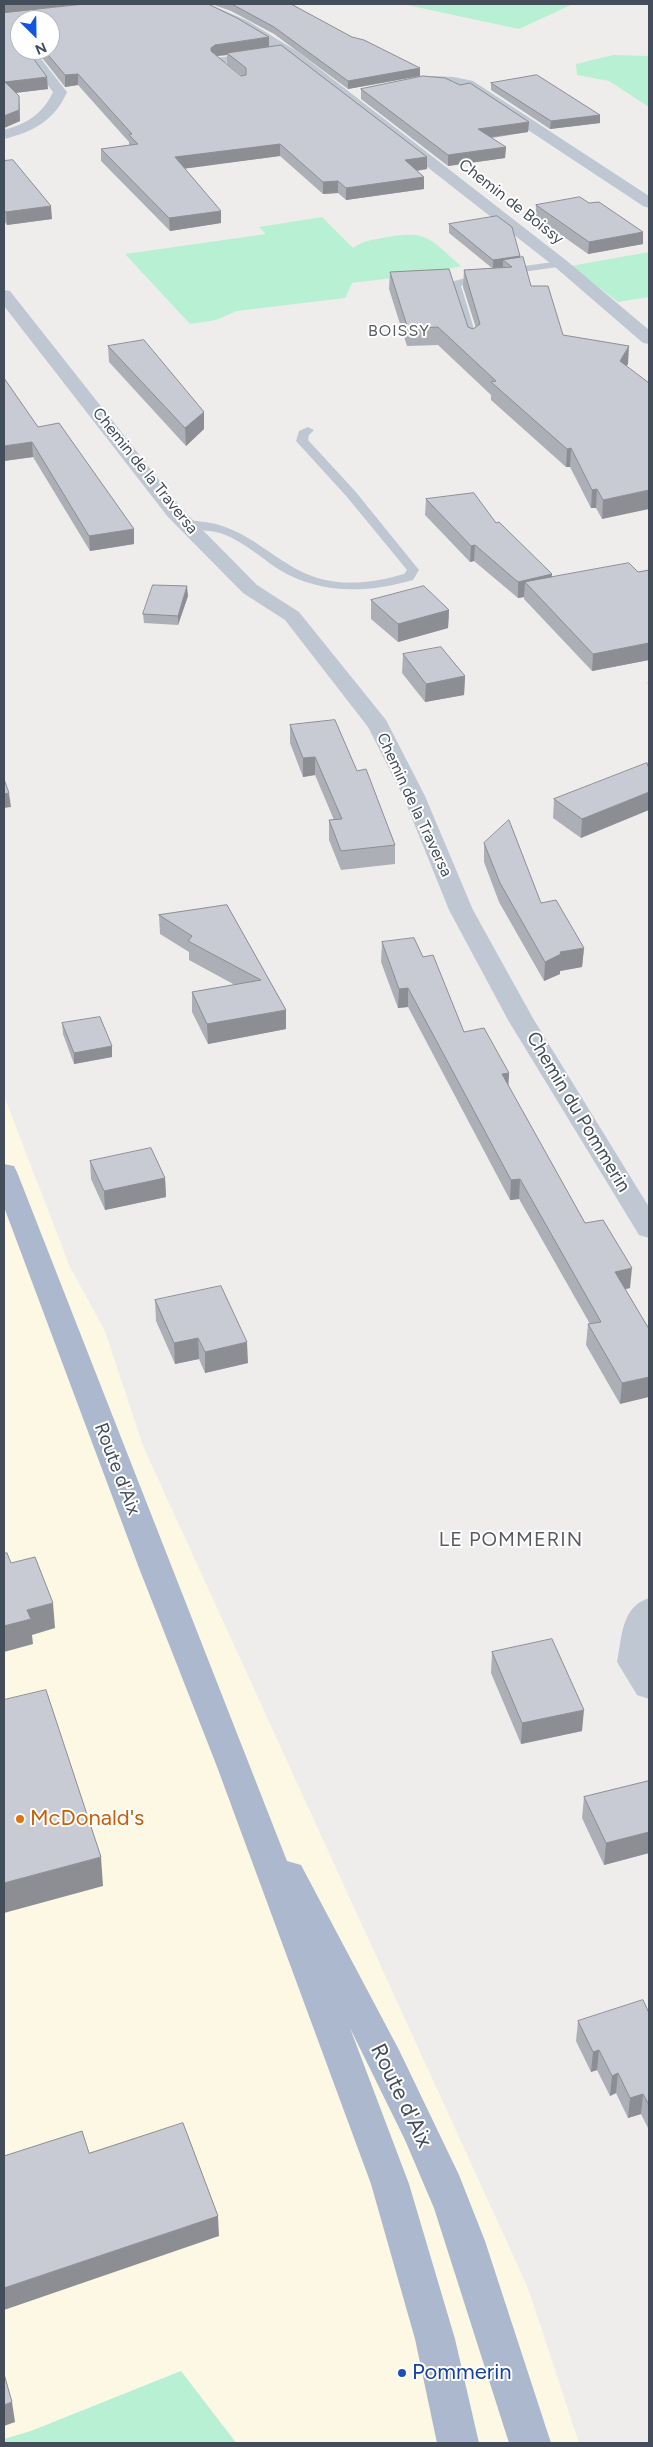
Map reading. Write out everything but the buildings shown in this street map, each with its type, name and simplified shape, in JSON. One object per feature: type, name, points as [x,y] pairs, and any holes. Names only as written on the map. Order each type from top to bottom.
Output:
[{"type":"main road","name":"Route d'Aix","points":[[4,1172],[154,1568],[233,1764],[390,2184],[435,2339],[458,2443]]},
{"type":"main road","name":"Route d'Aix","points":[[233,1764],[399,2090],[440,2175],[475,2270],[530,2443]]},
{"type":"street","name":"Chemin de Boissy","points":[[198,4],[243,24],[287,51],[348,95],[561,264],[649,339]]},
{"type":"street","points":[[4,134],[22,130],[42,118],[55,105],[60,92],[36,60]]},
{"type":"street","points":[[401,85],[436,79],[453,79],[468,84],[649,203]]},
{"type":"street","points":[[348,95],[366,92]]},
{"type":"street","name":"Chemin de la Traversa","points":[[4,294],[186,524],[250,589],[292,616],[378,725],[414,796],[461,910],[522,1020]]},
{"type":"street","name":"Chemin du Pommerin","points":[[522,1020],[649,1229]]},
{"type":"street","points":[[649,1610],[642,1618],[633,1662],[649,1686]]},
{"type":"lane","points":[[236,78],[216,61],[287,51]]},
{"type":"lane","points":[[473,342],[456,284],[500,272],[561,264]]},
{"type":"lane","points":[[186,524],[217,528],[242,539],[304,577],[334,586],[369,586],[409,577],[413,570],[382,530],[302,441],[303,433],[308,430]]},
{"type":"shaded area","points":[[4,1096],[70,1267],[105,1331],[143,1446],[528,2288],[579,2443],[237,2443],[181,2371],[31,2431],[4,2439]]},
{"type":"green space","points":[[402,4],[573,4],[519,29]]},
{"type":"green space","points":[[613,55],[649,56],[649,107],[609,81],[577,75],[576,64]]},
{"type":"green space","points":[[322,217],[353,248],[363,242],[374,239],[397,235],[418,236],[434,242],[461,266],[432,273],[352,283],[345,298],[237,311],[216,320],[190,324],[125,254],[266,234],[259,227]]},
{"type":"green space","points":[[649,252],[649,297],[618,302],[570,266]]},
{"type":"green space","points":[[181,2371],[236,2443],[4,2443],[4,2439],[31,2431]]},
{"type":"place","name":"McDonald's","points":[[20,1819]]},
{"type":"place","name":"Pommerin","points":[[402,2373]]},
{"type":"district","name":"BOISSY","points":[[399,331]]},
{"type":"district","name":"LE POMMERIN","points":[[511,1540]]}]
